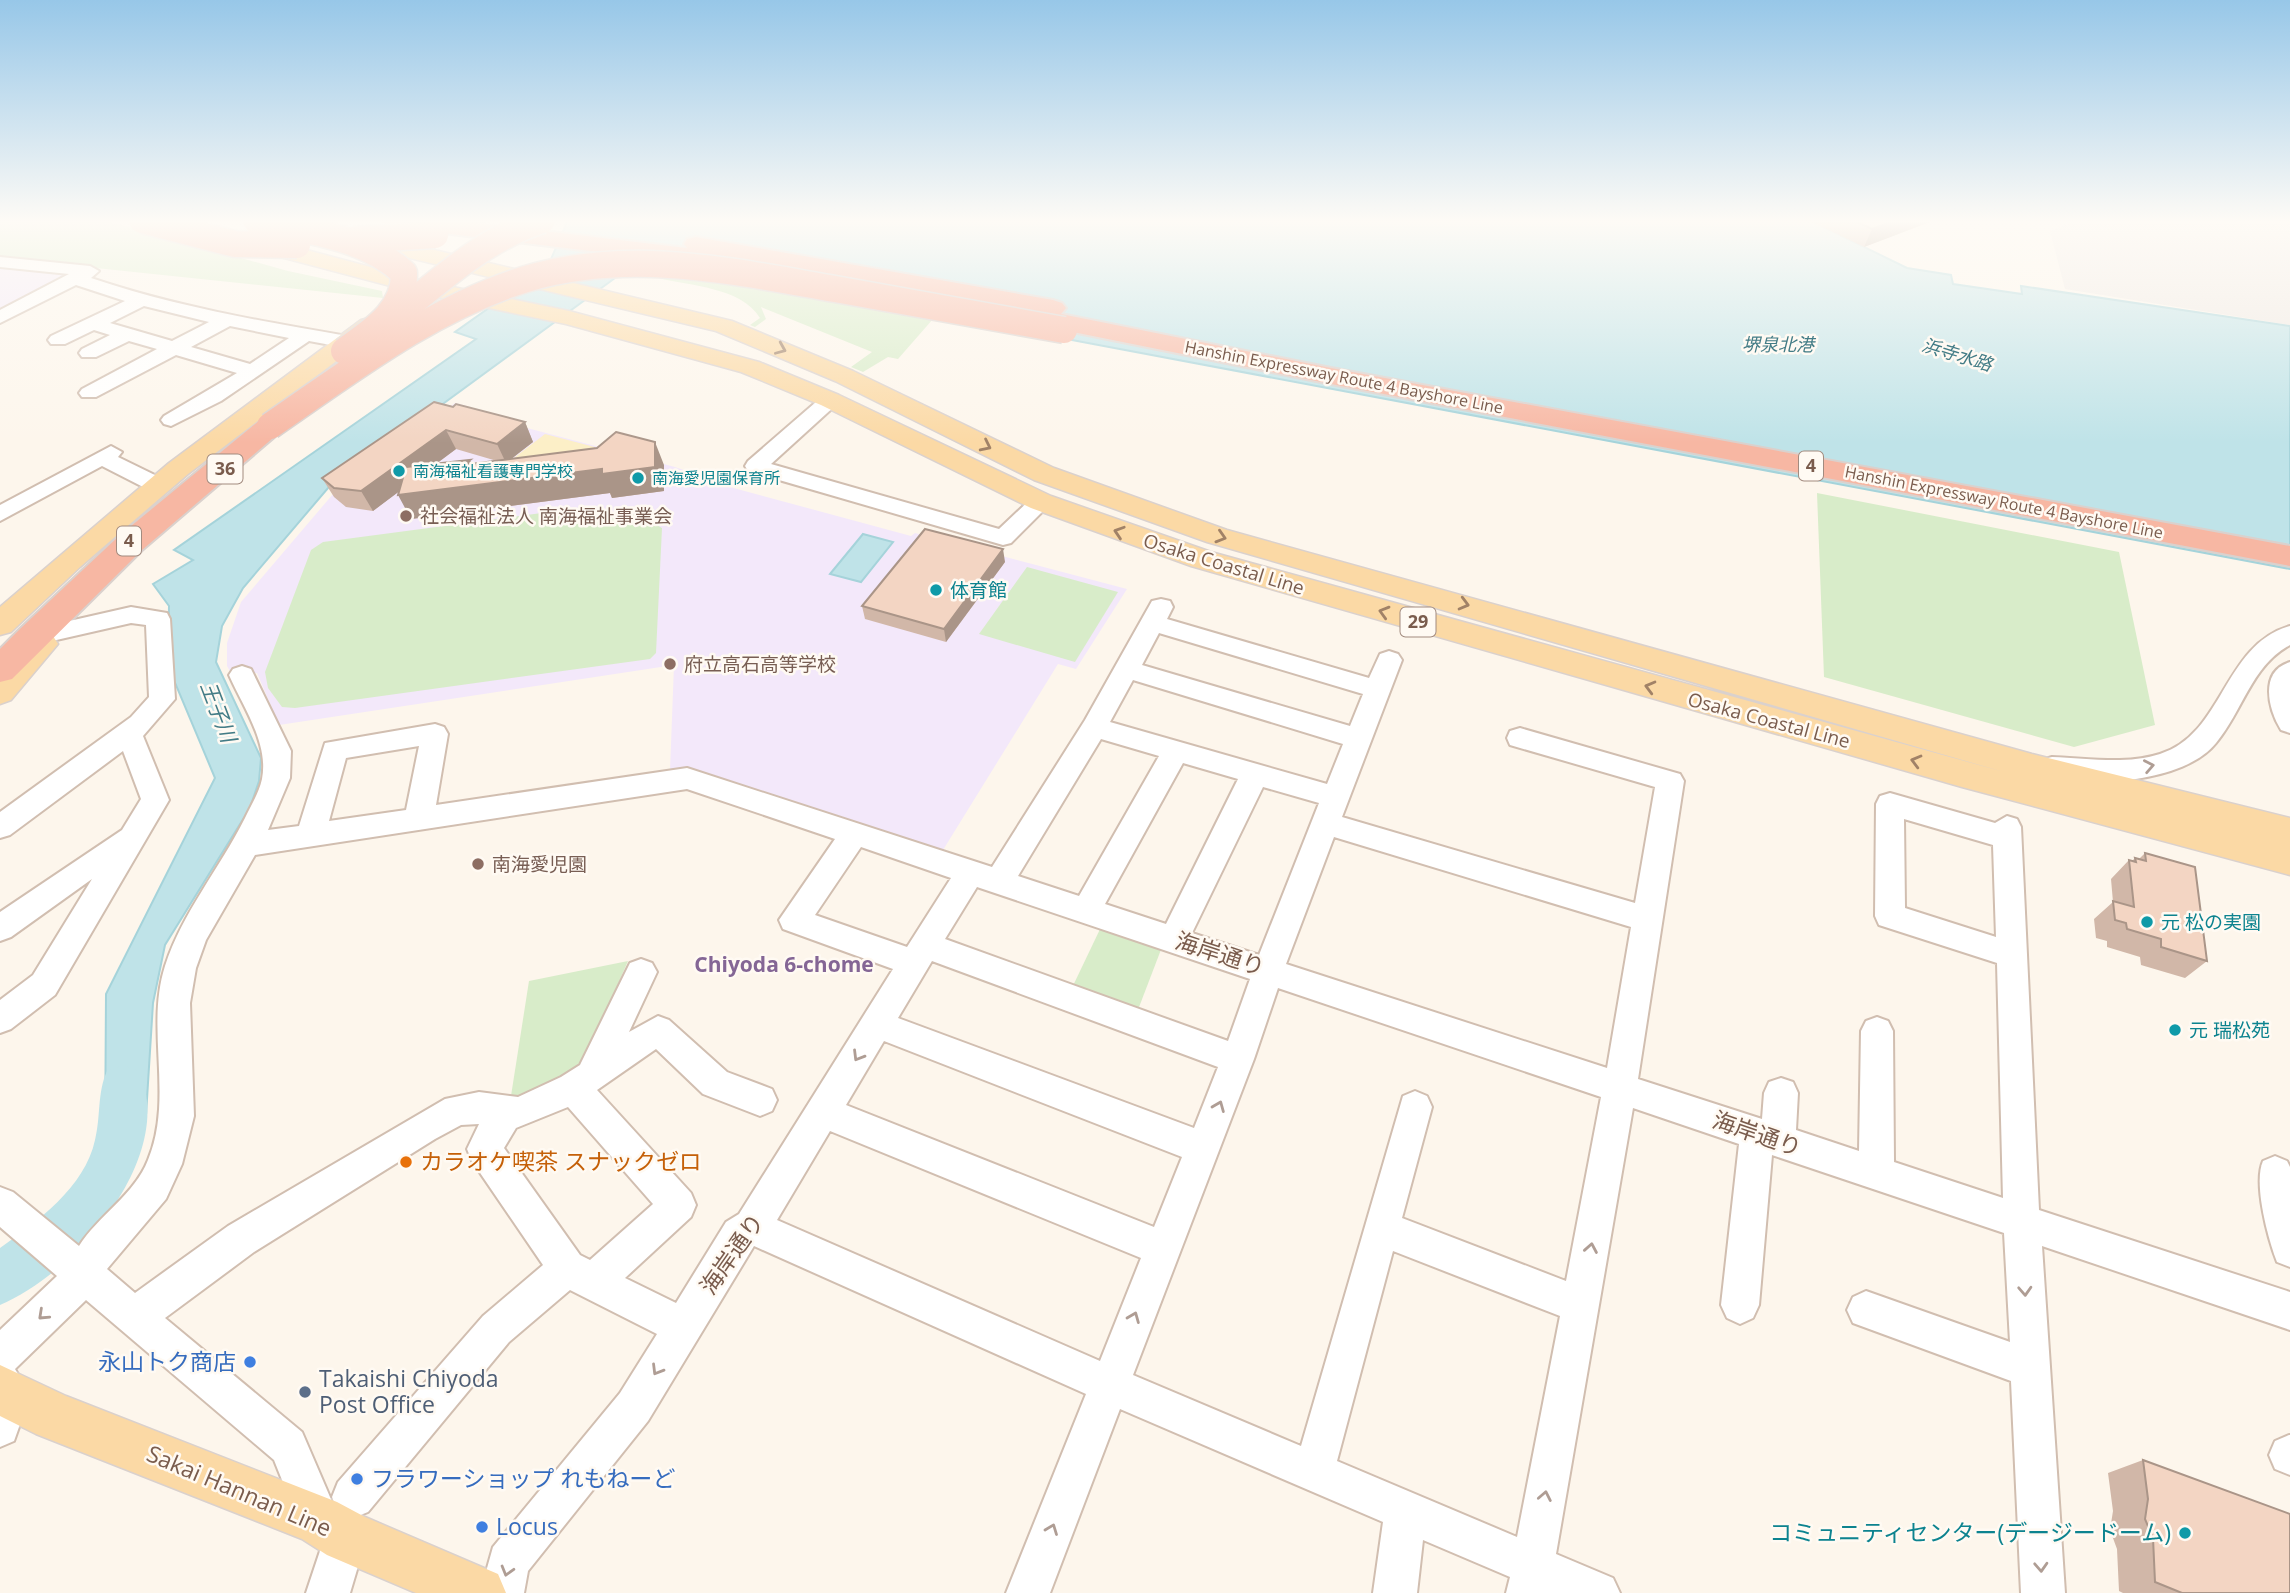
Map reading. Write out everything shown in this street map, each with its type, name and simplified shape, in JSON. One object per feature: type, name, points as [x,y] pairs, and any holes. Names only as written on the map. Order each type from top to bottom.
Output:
[{"type":"highway","points":[[260,424],[383,320],[397,304],[400,294]]},
{"type":"highway","points":[[260,424],[423,294]]},
{"type":"highway","points":[[260,424],[458,294]]},
{"type":"highway","points":[[260,424],[403,338],[490,294]]},
{"type":"highway","points":[[866,294],[1331,376]]},
{"type":"highway","name":"Hanshin Expressway Route 4 Bayshore Line","points":[[913,294],[1071,323],[1331,376],[2290,556]]},
{"type":"highway","name":"Hanshin Expressway Route 4 Bayshore Line","points":[[974,294],[2290,542]]},
{"type":"highway","points":[[1031,294],[1538,401]]},
{"type":"highway","name":"4","points":[[0,642],[121,526],[260,424]]},
{"type":"highway","name":"4","points":[[0,670],[120,549],[260,424]]},
{"type":"main road","name":"36","points":[[0,625],[66,561],[157,485],[407,294]]},
{"type":"main road","name":"36","points":[[0,692],[52,633],[141,542],[240,456],[444,294]]},
{"type":"main road","name":"Osaka Coastal Line","points":[[460,294],[569,318],[750,367],[830,400],[1041,502],[1201,559],[1962,774],[2290,860]]},
{"type":"main road","name":"Osaka Coastal Line","points":[[586,294],[724,326],[844,376],[1044,474],[1217,536],[2032,767],[2290,832]]},
{"type":"main road","name":"Sakai Hannan Line","points":[[2,1388],[339,1518],[478,1593]]},
{"type":"street","points":[[0,317],[45,294]]},
{"type":"street","points":[[127,294],[347,342]]},
{"type":"street","points":[[58,340],[143,299]]},
{"type":"street","points":[[89,393],[229,318]]},
{"type":"street","points":[[93,324],[253,371]]},
{"type":"street","points":[[89,353],[127,334]]},
{"type":"street","points":[[171,420],[253,371],[306,335]]},
{"type":"street","points":[[830,400],[756,466],[1003,538],[1041,502]]},
{"type":"street","points":[[0,514],[106,454],[157,485]]},
{"type":"street","points":[[0,827],[140,724],[162,699],[158,619],[131,615],[52,633]]},
{"type":"street","points":[[246,845],[687,778],[984,877],[1094,727],[1156,615],[1376,689]]},
{"type":"street","points":[[2032,767],[2134,769],[2171,762],[2211,734],[2251,661],[2264,646],[2290,634]]},
{"type":"street","points":[[1028,1593],[1238,1059],[1268,970],[1389,660]]},
{"type":"street","points":[[1126,669],[1357,738]]},
{"type":"street","points":[[2290,671],[2281,683],[2280,696],[2283,713],[2290,723]]},
{"type":"street","points":[[75,1264],[97,1251],[153,1187],[165,1164],[177,1116],[174,1003],[180,968],[192,936],[246,845],[271,794],[277,751],[243,674]]},
{"type":"street","points":[[1094,727],[1255,774],[1330,810],[1647,919]]},
{"type":"street","points":[[311,834],[335,750],[435,734],[419,818]]},
{"type":"street","points":[[1520,738],[1670,781],[1620,1088],[1530,1578]]},
{"type":"street","points":[[0,1019],[44,985],[155,800],[133,743],[118,740]]},
{"type":"street","points":[[1086,909],[1176,751]]},
{"type":"street","points":[[1174,939],[1255,774]]},
{"type":"street","points":[[1962,774],[2290,872]]},
{"type":"street","points":[[2012,955],[1890,916],[1890,804],[2007,832],[2012,955],[2022,1223],[2043,1593]]},
{"type":"street","points":[[0,928],[133,834]]},
{"type":"street","points":[[854,834],[794,920],[919,954],[1238,1059]]},
{"type":"street","name":"海岸通り","points":[[502,1593],[508,1562],[634,1407],[739,1235],[752,1227],[919,954],[984,877],[2290,1311]]},
{"type":"street","points":[[582,1081],[641,972]]},
{"type":"street","points":[[877,1024],[1202,1148]]},
{"type":"street","points":[[136,1316],[241,1239],[423,1128],[457,1110],[479,1108],[506,1114],[519,1113],[582,1081],[658,1030],[715,1083],[760,1100]]},
{"type":"street","points":[[1875,1174],[1877,1031]]},
{"type":"street","points":[[328,1593],[339,1518],[496,1329],[579,1276],[678,1205],[582,1081]]},
{"type":"street","points":[[1740,1305],[1767,1137],[1781,1093]]},
{"type":"street","points":[[1314,1471],[1415,1107]]},
{"type":"street","points":[[824,1112],[1162,1248]]},
{"type":"street","points":[[506,1114],[484,1150],[579,1276],[683,1327]]},
{"type":"street","points":[[2276,1173],[2290,1249]]},
{"type":"street","points":[[0,1204],[75,1264],[288,1446],[339,1518]]},
{"type":"street","points":[[752,1227],[1108,1384],[1406,1510],[1530,1578],[1598,1593]]},
{"type":"street","points":[[1381,1228],[1580,1305]]},
{"type":"street","points":[[2,1388],[77,1283],[75,1264]]},
{"type":"street","points":[[1866,1310],[2029,1368]]},
{"type":"street","points":[[1395,1593],[1406,1510]]},
{"type":"shaded area","points":[[0,294],[35,294],[0,314]]},
{"type":"shaded area","points":[[2098,294],[2290,294],[2290,325]]},
{"type":"shaded area","name":"府立高石高等学校","points":[[455,403],[467,406],[462,411],[675,467],[695,474],[693,477],[911,536],[915,533],[1127,589],[1076,669],[1058,664],[943,850],[687,768],[670,771],[674,665],[279,725],[257,673],[231,673],[227,666],[227,643],[241,602],[339,487]]},
{"type":"green space","points":[[348,294],[382,294],[383,298]]},
{"type":"green space","points":[[729,294],[804,294],[933,319],[898,359],[888,357],[863,372],[851,367],[872,352],[761,307],[766,319],[755,327],[750,325],[760,318],[741,300]]},
{"type":"green space","points":[[1817,493],[2119,552],[2155,725],[2074,747],[1824,677]]},
{"type":"green space","points":[[579,508],[578,521],[637,514],[662,528],[656,653],[650,659],[295,708],[282,707],[268,688],[265,672],[311,550],[323,542]]},
{"type":"green space","points":[[1027,567],[1118,592],[1075,662],[979,634]]},
{"type":"green space","points":[[1102,925],[1162,947],[1136,1015],[1070,992]]},
{"type":"green space","points":[[628,961],[582,1066],[549,1087],[529,1094],[511,1096],[529,981]]},
{"type":"sand","points":[[545,434],[610,451],[510,461]]},
{"type":"water","name":"堺泉北港","points":[[508,294],[593,294],[328,488],[243,588],[222,626],[216,662],[261,758],[259,781],[250,808],[165,945],[153,1003],[146,1115],[105,1148],[106,994],[215,778],[173,678],[168,659],[169,606],[153,584],[193,560],[174,550],[476,339],[455,332]]},
{"type":"water","name":"堺泉北港","points":[[829,294],[2077,294],[2290,326],[2290,569]]},
{"type":"water","points":[[863,534],[893,542],[861,582],[830,574]]},
{"type":"building","points":[[434,402],[453,407],[456,404],[525,422],[497,444],[446,430],[361,491],[334,488],[322,478]]},
{"type":"building","points":[[616,432],[655,442],[655,467],[602,474],[602,469],[398,495],[406,467],[470,460],[463,465],[597,448]]},
{"type":"building","name":"体育館","points":[[925,529],[1003,549],[944,629],[862,606]]},
{"type":"building","points":[[2145,853],[2195,867],[2207,961],[2161,947],[2161,939],[2127,929],[2126,923],[2115,920],[2113,901],[2134,907],[2129,860],[2136,862],[2135,858],[2146,861]]},
{"type":"building","name":"コミュニティセンター(デージードーム)","points":[[2143,1460],[2290,1514],[2290,1593],[2182,1593],[2155,1582],[2153,1538],[2145,1519],[2148,1499]]},
{"type":"waterway","name":"王子川","points":[[0,1279],[55,1237],[86,1205],[99,1187],[118,1145],[122,1123],[123,1086]]},
{"type":"place","name":"南海福祉看護専門学校","points":[[399,471]]},
{"type":"place","name":"南海愛児園保育所","points":[[638,478]]},
{"type":"place","name":"社会福祉法人 南海福祉事業会","points":[[406,516]]},
{"type":"place","name":"体育館","points":[[936,590]]},
{"type":"place","name":"府立高石高等学校","points":[[670,664]]},
{"type":"place","name":"南海愛児園","points":[[478,864]]},
{"type":"place","name":"元 松の実園","points":[[2147,922]]},
{"type":"place","name":"元 瑞松苑","points":[[2175,1030]]},
{"type":"place","name":"カラオケ喫茶 スナックゼロ","points":[[406,1162]]},
{"type":"place","name":"永山トク商店","points":[[250,1362]]},
{"type":"place","name":"Takaishi Chiyoda Post Office","points":[[305,1392]]},
{"type":"place","name":"フラワーショップ れもねーど","points":[[357,1479]]},
{"type":"place","name":"Locus","points":[[482,1527]]},
{"type":"place","name":"コミュニティセンター(デージードーム)","points":[[2185,1533]]},
{"type":"district","name":"Chiyoda 6-chome","points":[[784,965]]},
{"type":"water label","name":"浜寺水路","points":[[1957,355]]}]
